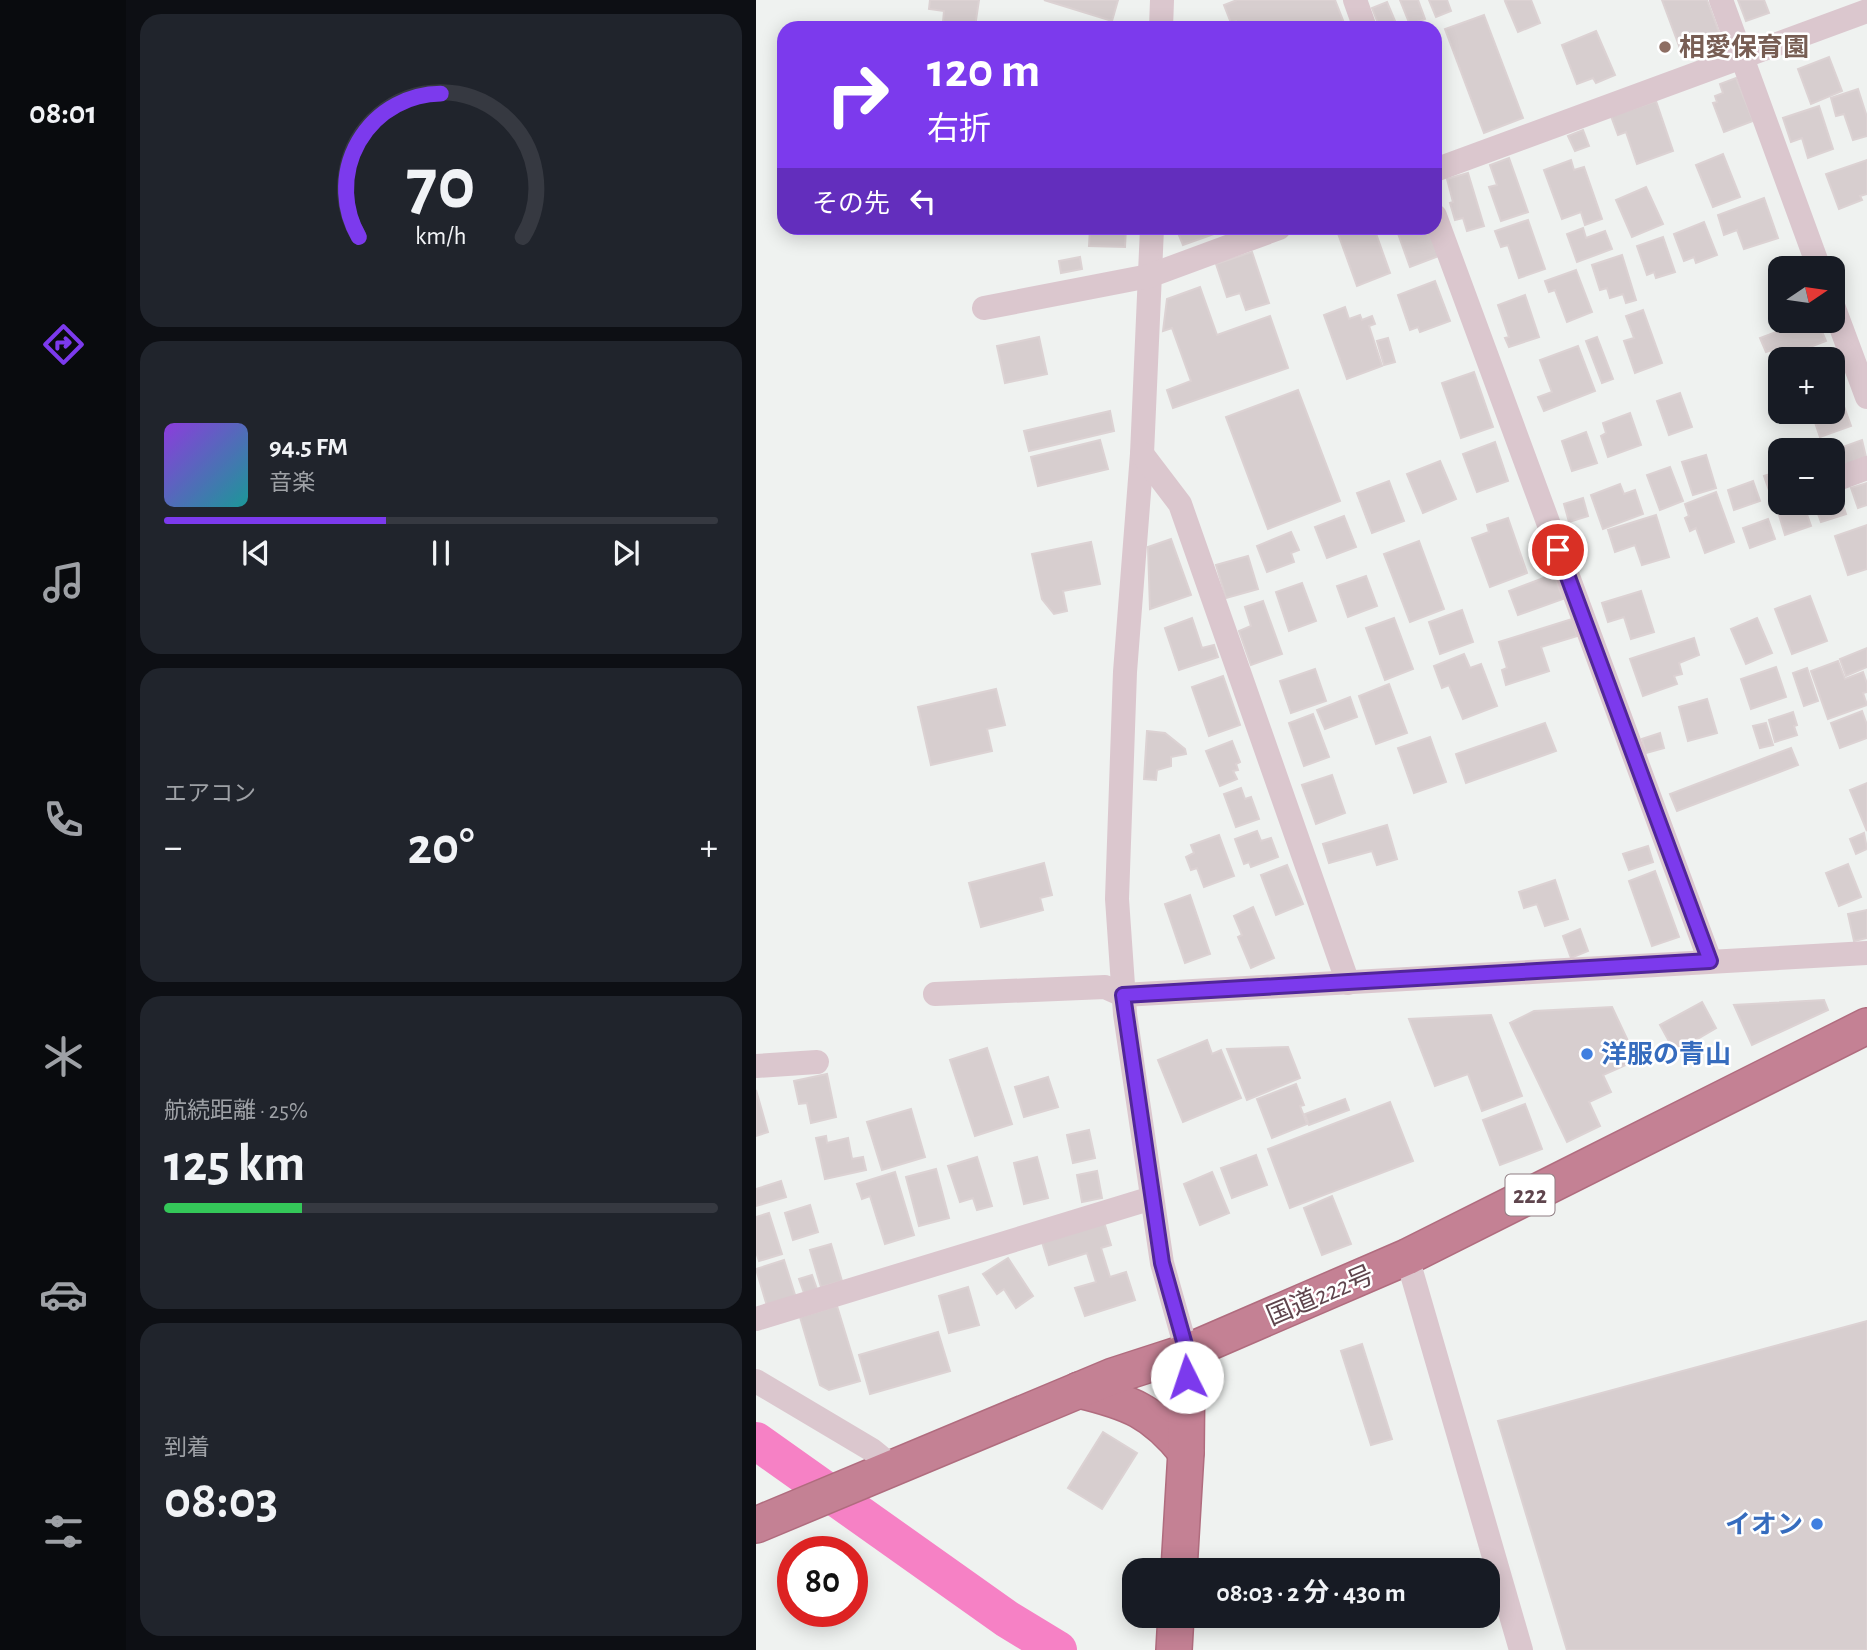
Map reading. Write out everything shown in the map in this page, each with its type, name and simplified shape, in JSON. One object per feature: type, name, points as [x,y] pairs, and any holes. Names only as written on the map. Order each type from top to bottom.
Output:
[{"type":"highway","name":"国道222号","points":[[768,1520],[1113,1376],[1187,1352],[1407,1257],[1867,1026]]},
{"type":"highway","points":[[1180,1558],[1186,1452],[1187,1352]]},
{"type":"highway","points":[[1079,1390],[1116,1399],[1149,1414],[1171,1433],[1186,1452]]},
{"type":"street","points":[[1161,21],[1162,0]]},
{"type":"street","points":[[1355,0],[1363,21]]},
{"type":"street","points":[[1721,0],[1815,256]]},
{"type":"street","points":[[1442,167],[1867,11]]},
{"type":"street","points":[[1152,235],[1142,454],[1124,698],[1117,899],[1123,995],[1162,1263],[1187,1352]]},
{"type":"street","points":[[984,308],[1149,276],[1260,235]]},
{"type":"street","points":[[1442,235],[1710,961]]},
{"type":"street","points":[[1843,333],[1867,397]]},
{"type":"street","points":[[1142,454],[1180,504],[1348,983]]},
{"type":"street","points":[[1845,476],[1867,468]]},
{"type":"street","points":[[935,994],[1105,987],[1123,995],[1867,953]]},
{"type":"street","points":[[756,1066],[817,1062]]},
{"type":"street","points":[[756,1319],[1152,1198]]},
{"type":"street","points":[[1407,1257],[1521,1650]]},
{"type":"street","points":[[756,1360],[762,1383],[872,1450],[882,1473]]},
{"type":"building","points":[[930,0],[979,0],[976,21],[943,21],[944,11],[929,9]]},
{"type":"building","points":[[1044,0],[1118,0],[1112,21]]},
{"type":"building","points":[[1237,0],[1335,0],[1343,21],[1230,21],[1224,5]]},
{"type":"building","points":[[1400,0],[1418,0],[1425,19],[1408,21]]},
{"type":"building","points":[[1429,0],[1447,0],[1451,11],[1436,17]]},
{"type":"building","points":[[1531,0],[1540,23],[1518,32],[1505,1]]},
{"type":"building","points":[[1662,0],[1707,0],[1719,32],[1711,40],[1681,51]]},
{"type":"building","points":[[1738,0],[1764,0],[1769,13],[1746,21]]},
{"type":"building","points":[[1387,2],[1395,21],[1377,21],[1372,8]]},
{"type":"building","points":[[1484,15],[1523,118],[1484,133],[1445,29]]},
{"type":"building","points":[[1596,31],[1615,75],[1596,83],[1593,78],[1577,84],[1562,45]]},
{"type":"building","points":[[1829,57],[1842,91],[1811,104],[1798,69]]},
{"type":"building","points":[[1736,78],[1753,121],[1724,132],[1713,103],[1717,102],[1715,96],[1723,93],[1720,84]]},
{"type":"building","points":[[1858,89],[1867,117],[1867,136],[1853,140],[1844,114],[1836,116],[1831,98]]},
{"type":"building","points":[[1656,101],[1673,151],[1637,164],[1626,132],[1618,135],[1611,116]]},
{"type":"building","points":[[1819,106],[1833,149],[1808,158],[1802,138],[1791,142],[1783,118]]},
{"type":"building","points":[[1583,130],[1589,146],[1575,151],[1568,136]]},
{"type":"building","points":[[1723,154],[1740,197],[1713,207],[1696,165]]},
{"type":"building","points":[[1509,158],[1528,212],[1501,221],[1489,187],[1497,185],[1490,165]]},
{"type":"building","points":[[1571,160],[1574,170],[1584,167],[1602,219],[1585,225],[1581,212],[1562,219],[1544,170]]},
{"type":"building","points":[[1867,160],[1867,194],[1860,196],[1862,200],[1839,209],[1826,174]]},
{"type":"building","points":[[1468,173],[1484,226],[1467,231],[1463,218],[1455,220],[1447,179]]},
{"type":"building","points":[[1646,187],[1663,224],[1632,237],[1616,200]]},
{"type":"building","points":[[1764,198],[1778,238],[1744,249],[1737,230],[1724,235],[1718,215]]},
{"type":"building","points":[[1528,220],[1545,269],[1519,278],[1508,245],[1501,247],[1495,231]]},
{"type":"building","points":[[1704,222],[1717,255],[1696,263],[1694,257],[1684,261],[1674,234]]},
{"type":"building","points":[[1583,228],[1586,238],[1605,231],[1612,249],[1577,262],[1567,234]]},
{"type":"building","points":[[1090,235],[1126,235],[1125,247],[1089,246]]},
{"type":"building","points":[[1179,235],[1211,235],[1183,245]]},
{"type":"building","points":[[1339,235],[1376,235],[1390,273],[1357,286]]},
{"type":"building","points":[[1399,235],[1431,235],[1439,256],[1410,267]]},
{"type":"building","points":[[1663,237],[1675,272],[1656,278],[1654,272],[1647,275],[1637,246]]},
{"type":"building","points":[[1252,252],[1269,303],[1246,310],[1240,293],[1227,297],[1216,264]]},
{"type":"building","points":[[1622,255],[1636,300],[1626,303],[1623,294],[1610,298],[1607,288],[1600,290],[1592,265]]},
{"type":"building","points":[[1080,257],[1082,269],[1061,273],[1059,261]]},
{"type":"building","points":[[1576,270],[1592,312],[1567,322],[1555,290],[1549,292],[1545,281]]},
{"type":"building","points":[[1435,281],[1450,321],[1420,332],[1418,327],[1410,330],[1398,295]]},
{"type":"building","points":[[1200,287],[1217,335],[1270,316],[1288,368],[1173,408],[1167,390],[1191,381],[1172,328],[1163,331],[1167,299]]},
{"type":"building","points":[[1525,295],[1539,337],[1509,347],[1505,338],[1509,337],[1498,305]]},
{"type":"building","points":[[1345,307],[1349,319],[1360,315],[1362,320],[1372,316],[1375,324],[1369,326],[1382,366],[1347,379],[1324,315]]},
{"type":"building","points":[[1643,310],[1662,363],[1635,373],[1624,341],[1634,338],[1626,316]]},
{"type":"building","points":[[1773,333],[1823,333],[1826,341],[1810,347],[1768,347],[1766,352],[1760,338]]},
{"type":"building","points":[[1039,337],[1047,374],[1005,383],[997,346]]},
{"type":"building","points":[[1597,337],[1613,379],[1602,383],[1586,341]]},
{"type":"building","points":[[1388,338],[1395,362],[1384,365],[1377,341]]},
{"type":"building","points":[[1578,346],[1595,391],[1544,411],[1538,397],[1552,392],[1540,360]]},
{"type":"building","points":[[1474,372],[1493,427],[1461,438],[1442,383]]},
{"type":"building","points":[[1298,390],[1340,501],[1268,529],[1226,417]]},
{"type":"building","points":[[1680,393],[1692,427],[1669,435],[1657,401]]},
{"type":"building","points":[[1845,409],[1851,426],[1820,437],[1816,424],[1845,424]]},
{"type":"building","points":[[1110,411],[1114,431],[1029,451],[1024,431]]},
{"type":"building","points":[[1630,413],[1641,445],[1608,457],[1601,436],[1606,433],[1603,423]]},
{"type":"building","points":[[1586,432],[1597,463],[1572,471],[1562,441]]},
{"type":"building","points":[[1100,440],[1108,469],[1038,486],[1031,457]]},
{"type":"building","points":[[1862,440],[1867,461],[1845,468],[1845,446]]},
{"type":"building","points":[[1495,442],[1508,481],[1477,492],[1463,454]]},
{"type":"building","points":[[1706,455],[1716,488],[1693,495],[1682,462]]},
{"type":"building","points":[[1440,461],[1456,499],[1423,513],[1407,474]]},
{"type":"building","points":[[1670,467],[1683,501],[1660,510],[1647,475]]},
{"type":"building","points":[[1389,481],[1404,521],[1372,533],[1357,493]]},
{"type":"building","points":[[1753,481],[1760,501],[1734,510],[1728,490]]},
{"type":"building","points":[[1867,483],[1867,505],[1858,508],[1851,488]]},
{"type":"building","points":[[1620,484],[1624,494],[1635,490],[1643,514],[1603,529],[1591,495]]},
{"type":"building","points":[[1716,492],[1734,542],[1705,553],[1696,528],[1690,531],[1685,518],[1689,516],[1685,504]]},
{"type":"building","points":[[1583,498],[1588,516],[1569,522],[1564,504]]},
{"type":"building","points":[[1656,515],[1669,557],[1642,565],[1635,545],[1615,552],[1608,530]]},
{"type":"building","points":[[1779,515],[1807,515],[1811,526],[1785,535]]},
{"type":"building","points":[[1818,515],[1843,515],[1821,522]]},
{"type":"building","points":[[1344,516],[1356,547],[1327,558],[1315,527]]},
{"type":"building","points":[[1508,518],[1527,573],[1490,587],[1472,538],[1489,532],[1487,525]]},
{"type":"building","points":[[1768,519],[1775,539],[1750,548],[1743,528]]},
{"type":"building","points":[[1867,525],[1867,569],[1848,575],[1835,536]]},
{"type":"building","points":[[1291,532],[1299,550],[1291,553],[1294,562],[1267,572],[1257,546]]},
{"type":"building","points":[[1171,539],[1191,595],[1150,609],[1148,547]]},
{"type":"building","points":[[1419,541],[1444,609],[1410,622],[1384,554]]},
{"type":"building","points":[[1091,542],[1100,584],[1063,591],[1067,611],[1054,614],[1042,599],[1032,554]]},
{"type":"building","points":[[1248,556],[1258,589],[1226,598],[1216,565]]},
{"type":"building","points":[[1554,574],[1563,599],[1518,615],[1509,591]]},
{"type":"building","points":[[1366,576],[1377,606],[1348,617],[1337,586]]},
{"type":"building","points":[[1302,583],[1316,621],[1289,631],[1276,592]]},
{"type":"building","points":[[1641,591],[1654,632],[1631,639],[1624,617],[1608,622],[1602,603]]},
{"type":"building","points":[[1810,596],[1827,641],[1792,654],[1775,609]]},
{"type":"building","points":[[1263,601],[1282,654],[1251,665],[1239,631],[1251,626],[1245,607]]},
{"type":"building","points":[[1462,610],[1473,642],[1440,654],[1429,622]]},
{"type":"building","points":[[1192,618],[1202,648],[1214,645],[1218,657],[1179,670],[1165,628]]},
{"type":"building","points":[[1394,618],[1413,669],[1385,680],[1366,628]]},
{"type":"building","points":[[1757,618],[1772,653],[1746,664],[1731,629]]},
{"type":"building","points":[[1572,619],[1577,636],[1541,647],[1549,671],[1506,685],[1502,670],[1507,668],[1499,642]]},
{"type":"building","points":[[1694,638],[1699,655],[1679,663],[1682,674],[1674,676],[1677,684],[1643,696],[1630,659]]},
{"type":"building","points":[[1867,648],[1867,667],[1846,676],[1840,659]]},
{"type":"building","points":[[1464,654],[1470,668],[1481,664],[1497,706],[1463,719],[1449,685],[1442,688],[1434,666]]},
{"type":"building","points":[[1838,661],[1845,679],[1863,672],[1867,692],[1863,693],[1867,705],[1828,719],[1811,671]]},
{"type":"building","points":[[1776,667],[1786,697],[1751,709],[1741,679]]},
{"type":"building","points":[[1807,668],[1818,701],[1804,706],[1793,673]]},
{"type":"building","points":[[1315,669],[1326,701],[1291,713],[1280,681]]},
{"type":"building","points":[[1223,676],[1240,725],[1209,736],[1192,687]]},
{"type":"building","points":[[1389,684],[1407,733],[1376,744],[1359,696]]},
{"type":"building","points":[[996,689],[1005,725],[987,729],[992,751],[931,765],[918,707]]},
{"type":"building","points":[[1350,697],[1357,717],[1325,729],[1317,710]]},
{"type":"building","points":[[1707,699],[1717,733],[1688,741],[1679,707]]},
{"type":"building","points":[[1862,711],[1867,725],[1867,738],[1840,748],[1831,723]]},
{"type":"building","points":[[1793,712],[1797,735],[1775,742],[1769,720]]},
{"type":"building","points":[[1313,714],[1329,757],[1304,766],[1289,723]]},
{"type":"building","points":[[1545,723],[1556,751],[1466,783],[1456,754]]},
{"type":"building","points":[[1766,723],[1773,745],[1760,748],[1753,726]]},
{"type":"building","points":[[1147,731],[1165,733],[1185,749],[1186,754],[1171,757],[1171,766],[1157,770],[1156,780],[1144,779]]},
{"type":"building","points":[[1660,733],[1664,748],[1646,753],[1642,739]]},
{"type":"building","points":[[1430,737],[1446,782],[1414,793],[1398,748]]},
{"type":"building","points":[[1232,741],[1240,762],[1236,764],[1238,770],[1233,771],[1237,779],[1220,786],[1206,751]]},
{"type":"building","points":[[1791,748],[1798,765],[1677,811],[1670,794]]},
{"type":"building","points":[[1332,775],[1345,813],[1316,824],[1302,785]]},
{"type":"building","points":[[1867,783],[1867,831],[1850,790]]},
{"type":"building","points":[[1241,788],[1245,799],[1251,797],[1259,819],[1236,827],[1224,794]]},
{"type":"building","points":[[1387,825],[1397,859],[1377,865],[1372,851],[1329,863],[1323,844]]},
{"type":"building","points":[[1257,831],[1261,841],[1271,838],[1278,857],[1251,867],[1249,862],[1244,864],[1235,839]]},
{"type":"building","points":[[1864,833],[1867,849],[1856,854],[1850,839]]},
{"type":"building","points":[[1219,835],[1234,876],[1204,887],[1197,868],[1191,870],[1186,857],[1194,853],[1191,845]]},
{"type":"building","points":[[1648,846],[1653,862],[1629,870],[1623,854]]},
{"type":"building","points":[[1044,863],[1052,895],[1040,898],[1043,910],[981,927],[969,883]]},
{"type":"building","points":[[1848,864],[1861,897],[1839,906],[1826,873]]},
{"type":"building","points":[[1287,865],[1303,904],[1276,915],[1261,875]]},
{"type":"building","points":[[1655,871],[1679,937],[1652,946],[1629,881]]},
{"type":"building","points":[[1555,880],[1568,919],[1545,926],[1537,904],[1524,908],[1519,892]]},
{"type":"building","points":[[1190,895],[1210,954],[1185,963],[1165,904]]},
{"type":"building","points":[[1253,907],[1274,958],[1251,968],[1238,937],[1242,935],[1234,916]]},
{"type":"building","points":[[1867,910],[1867,938],[1854,941],[1848,914]]},
{"type":"building","points":[[1580,929],[1588,951],[1571,958],[1563,936]]},
{"type":"building","points":[[1824,1000],[1828,1010],[1752,1045],[1734,1005]]},
{"type":"building","points":[[1702,1002],[1716,1028],[1675,1052],[1660,1025]]},
{"type":"building","points":[[1612,1007],[1637,1060],[1603,1075],[1611,1092],[1589,1102],[1600,1126],[1567,1142],[1510,1023],[1534,1011]]},
{"type":"building","points":[[1491,1015],[1522,1096],[1482,1111],[1468,1074],[1435,1086],[1409,1019]]},
{"type":"building","points":[[1207,1040],[1212,1054],[1221,1050],[1241,1098],[1183,1122],[1158,1060]]},
{"type":"building","points":[[1288,1047],[1300,1078],[1247,1100],[1227,1049]]},
{"type":"building","points":[[987,1048],[1012,1124],[975,1136],[950,1060]]},
{"type":"building","points":[[827,1074],[836,1117],[811,1123],[807,1103],[799,1104],[794,1081]]},
{"type":"building","points":[[1048,1077],[1058,1107],[1024,1117],[1015,1087]]},
{"type":"building","points":[[1296,1084],[1304,1105],[1300,1106],[1307,1124],[1272,1138],[1257,1099]]},
{"type":"building","points":[[756,1090],[768,1132],[756,1136]]},
{"type":"building","points":[[1345,1099],[1349,1110],[1309,1125],[1305,1114]]},
{"type":"building","points":[[1390,1102],[1413,1161],[1290,1208],[1268,1149]]},
{"type":"building","points":[[1525,1104],[1542,1149],[1500,1165],[1483,1120]]},
{"type":"building","points":[[911,1109],[925,1157],[882,1170],[867,1122]]},
{"type":"building","points":[[1089,1130],[1095,1158],[1073,1163],[1067,1135]]},
{"type":"building","points":[[826,1136],[827,1143],[848,1138],[852,1159],[863,1157],[866,1170],[825,1179],[816,1138]]},
{"type":"building","points":[[1256,1155],[1267,1185],[1232,1198],[1221,1168]]},
{"type":"building","points":[[977,1157],[992,1206],[977,1210],[973,1198],[960,1202],[948,1166]]},
{"type":"building","points":[[1037,1157],[1048,1198],[1024,1204],[1014,1163]]},
{"type":"building","points":[[936,1169],[949,1218],[919,1226],[906,1177]]},
{"type":"building","points":[[1097,1171],[1102,1198],[1082,1202],[1077,1175]]},
{"type":"building","points":[[895,1172],[914,1235],[885,1244],[870,1196],[862,1199],[857,1184]]},
{"type":"building","points":[[1212,1172],[1229,1213],[1200,1225],[1184,1184]]},
{"type":"building","points":[[781,1181],[786,1197],[756,1206],[756,1189]]},
{"type":"building","points":[[1332,1196],[1351,1244],[1322,1255],[1304,1208]]},
{"type":"building","points":[[810,1205],[818,1232],[793,1240],[785,1213]]},
{"type":"building","points":[[769,1213],[782,1254],[759,1261],[756,1252],[756,1217]]},
{"type":"building","points":[[1104,1222],[1111,1245],[1101,1248],[1110,1277],[1126,1272],[1135,1300],[1085,1316],[1075,1288],[1096,1282],[1087,1253],[1049,1265],[1042,1242]]},
{"type":"building","points":[[831,1244],[842,1281],[821,1287],[810,1250]]},
{"type":"building","points":[[1008,1258],[1033,1296],[1016,1308],[1004,1289],[997,1294],[983,1274]]},
{"type":"building","points":[[784,1260],[796,1298],[767,1306],[756,1269]]},
{"type":"building","points":[[812,1275],[817,1289],[804,1293],[799,1279]]},
{"type":"building","points":[[968,1287],[979,1325],[949,1333],[939,1296]]},
{"type":"building","points":[[837,1306],[860,1381],[829,1390],[820,1385],[800,1317]]},
{"type":"building","points":[[1867,1321],[1867,1650],[1567,1650],[1498,1421]]},
{"type":"building","points":[[938,1332],[950,1371],[870,1394],[859,1355]]},
{"type":"building","points":[[1362,1344],[1392,1439],[1371,1445],[1341,1351]]},
{"type":"building","points":[[1103,1432],[1137,1453],[1102,1509],[1068,1488]]},
{"type":"waterway","points":[[756,1441],[1007,1619],[1058,1650]]},
{"type":"place","name":"相愛保育園","points":[[1665,47]]},
{"type":"place","name":"洋服の青山","points":[[1587,1054]]},
{"type":"place","name":"イオン","points":[[1817,1524]]},
{"type":"route","points":[[1187,1377],[1187,1352],[1162,1263],[1123,995],[1710,961],[1558,550]]}]
